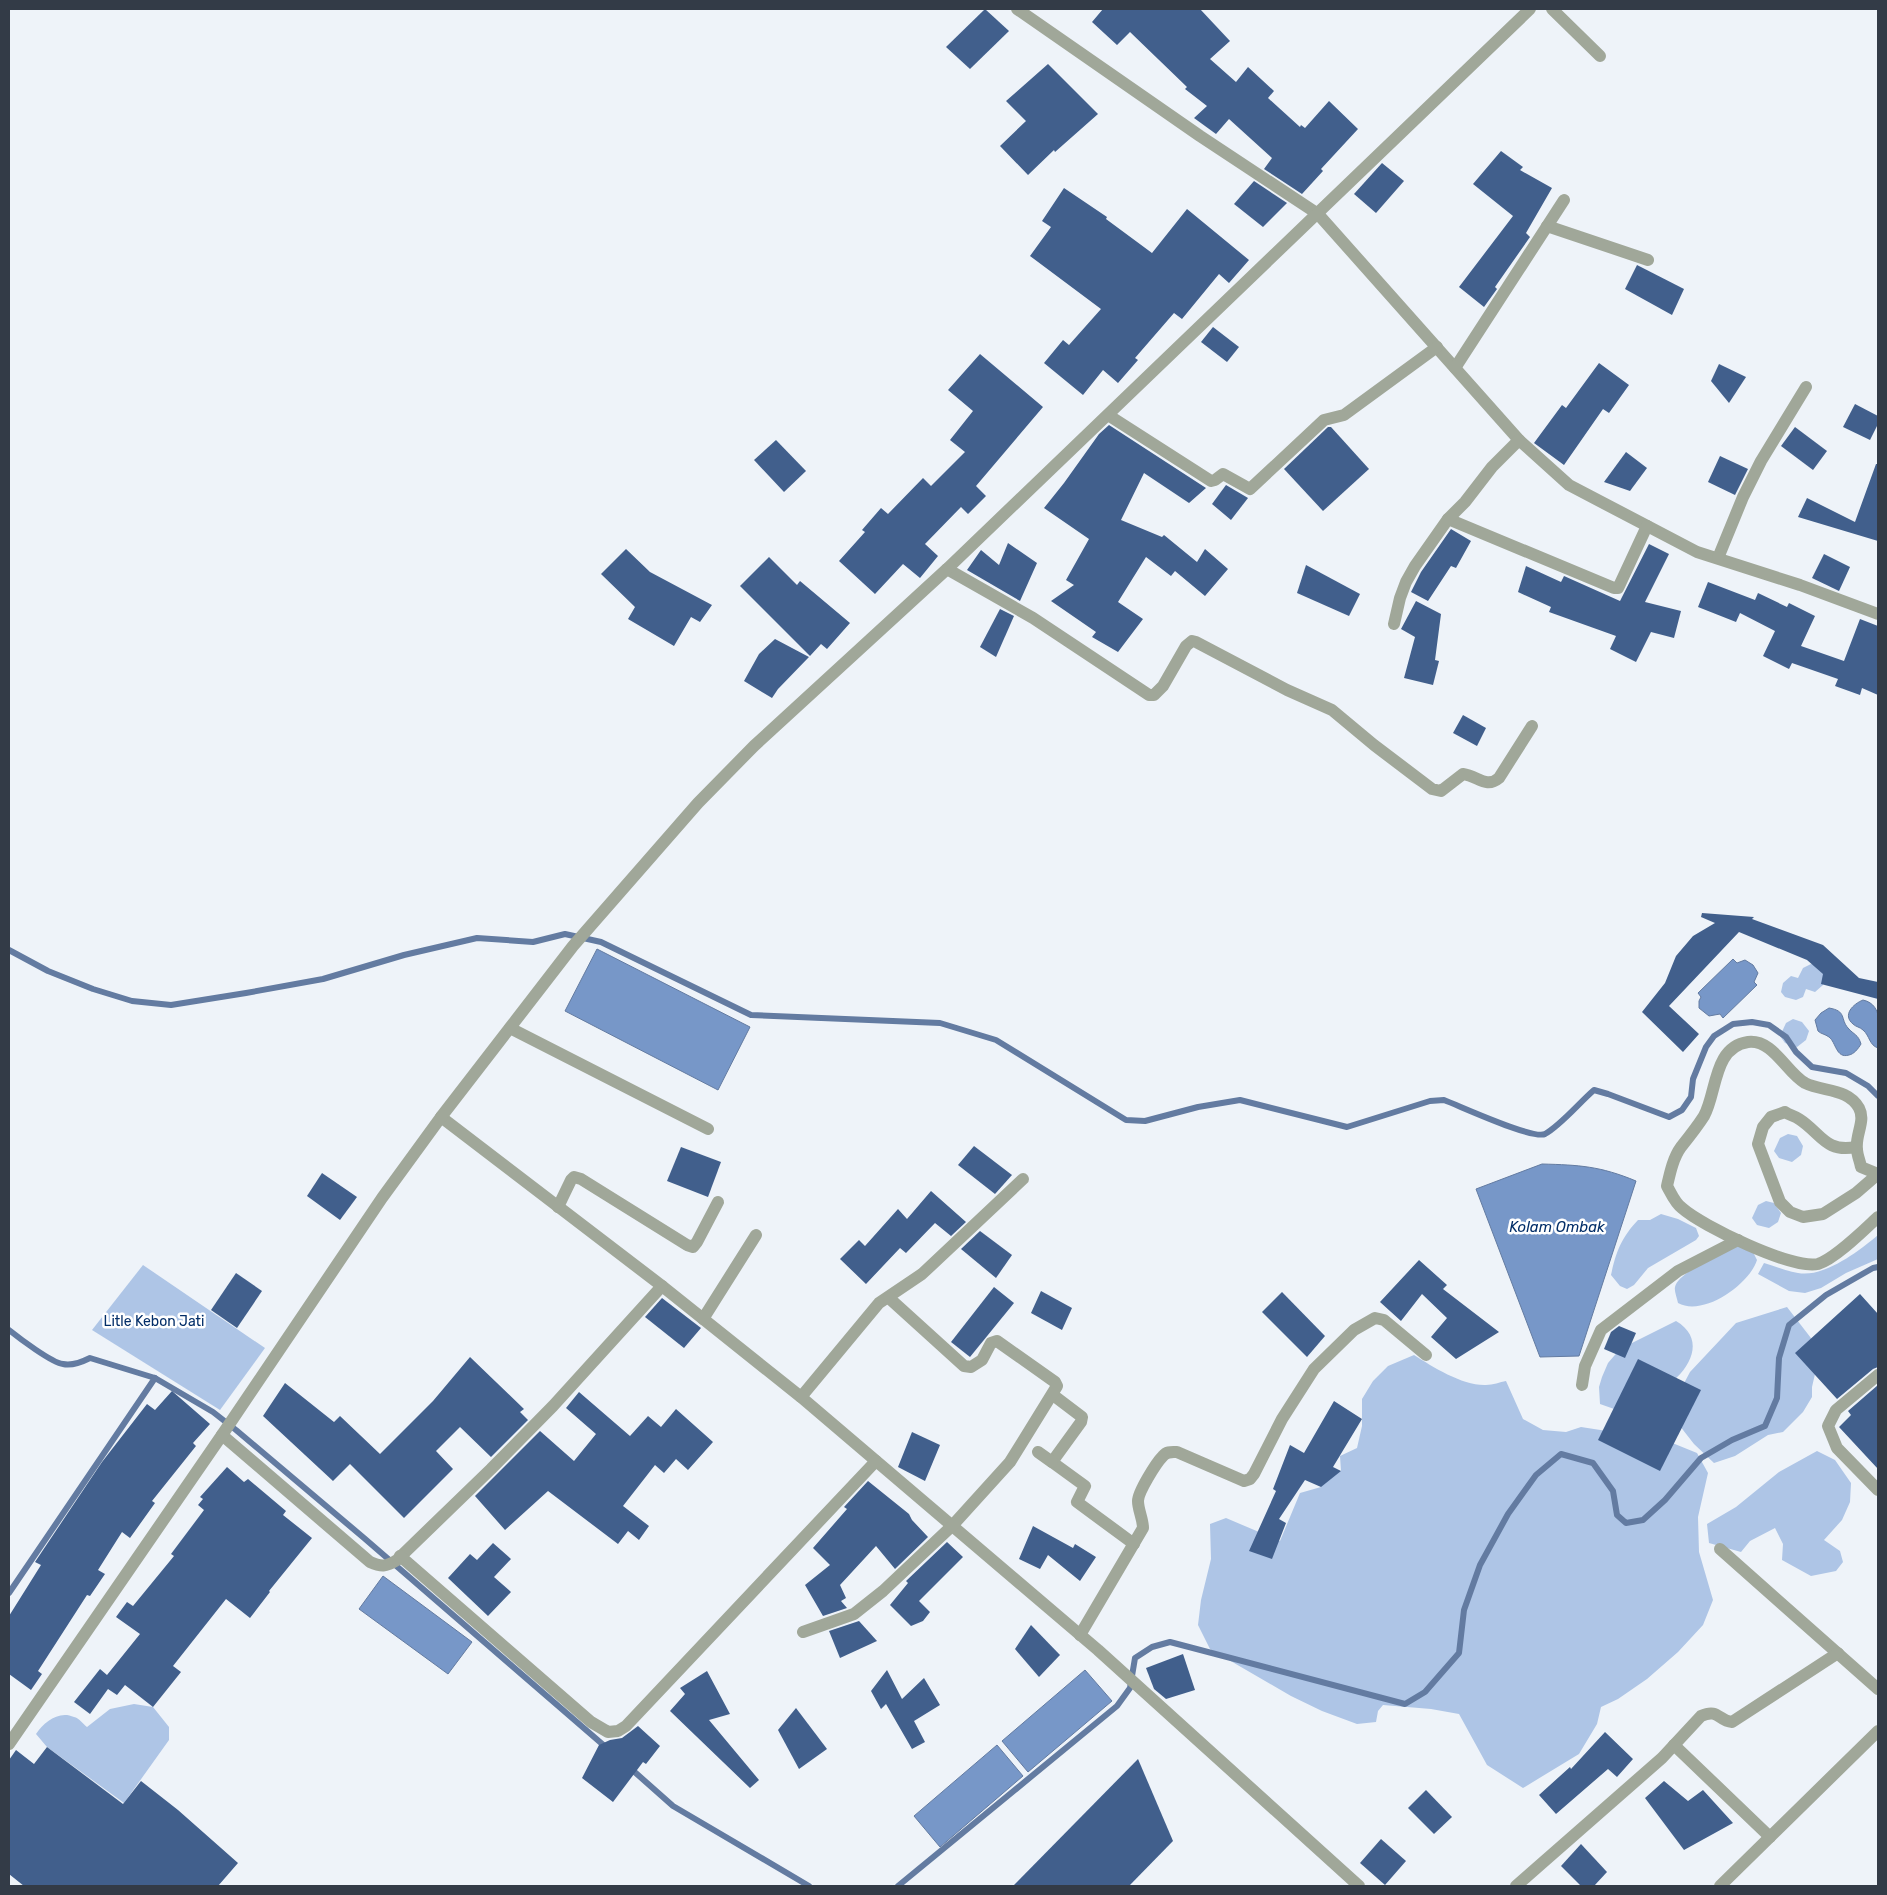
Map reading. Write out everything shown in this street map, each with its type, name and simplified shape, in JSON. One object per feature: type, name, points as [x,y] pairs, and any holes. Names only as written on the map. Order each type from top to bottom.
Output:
[{"type":"street","points":[[1017,9],[1200,136],[1318,214],[1519,440],[1569,485],[1697,552],[1878,614]]},
{"type":"street","points":[[9,1744],[227,1428],[382,1198],[441,1117],[573,946],[698,803],[754,746],[947,569],[1530,9]]},
{"type":"street","points":[[1552,9],[1600,56]]},
{"type":"street","points":[[1455,368],[1564,200]]},
{"type":"street","points":[[1547,226],[1648,260]]},
{"type":"street","points":[[1108,415],[1211,481],[1223,474],[1250,489],[1324,420],[1344,415],[1437,347]]},
{"type":"street","points":[[1718,558],[1761,461],[1806,387]]},
{"type":"street","points":[[1394,624],[1400,598],[1415,566],[1448,519],[1465,502],[1492,467],[1519,440]]},
{"type":"street","points":[[1448,519],[1614,588],[1618,588],[1647,526]]},
{"type":"street","points":[[947,569],[1033,618],[1149,695],[1154,695],[1163,686],[1186,646],[1192,641],[1196,642],[1287,690],[1332,710],[1374,746],[1432,789],[1441,791],[1463,774],[1493,783],[1499,778],[1532,726]]},
{"type":"street","points":[[510,1028],[708,1129]]},
{"type":"street","points":[[1856,1148],[1844,1150],[1824,1142],[1800,1120],[1785,1112],[1771,1117],[1763,1127],[1758,1144],[1780,1202],[1790,1212],[1804,1217],[1823,1214],[1856,1193],[1878,1174],[1861,1167],[1856,1148],[1861,1124],[1860,1109],[1850,1097],[1806,1083],[1790,1072],[1776,1054],[1763,1044],[1749,1042],[1734,1048],[1723,1060],[1716,1076],[1705,1115],[1680,1149],[1671,1168],[1667,1186],[1680,1207],[1711,1229],[1799,1264],[1818,1264],[1853,1240],[1878,1217]]},
{"type":"street","points":[[441,1117],[662,1286],[801,1397],[1134,1682],[1359,1886]]},
{"type":"street","points":[[558,1207],[574,1176],[692,1247],[697,1242],[718,1202]]},
{"type":"street","points":[[801,1397],[879,1303],[922,1274],[1024,1179]]},
{"type":"street","points":[[703,1319],[756,1235]]},
{"type":"street","points":[[1582,1385],[1586,1366],[1601,1330],[1678,1271],[1738,1240]]},
{"type":"street","points":[[227,1428],[370,1562],[380,1567],[395,1560],[491,1469],[553,1406],[662,1286]]},
{"type":"street","points":[[803,1632],[854,1614],[883,1591],[952,1526],[1010,1462],[1057,1386],[1056,1382],[997,1341],[991,1343],[982,1360],[972,1367],[964,1366],[889,1298]]},
{"type":"street","points":[[1080,1635],[1143,1528],[1143,1519],[1138,1502],[1140,1493],[1163,1456],[1170,1451],[1177,1452],[1244,1481],[1250,1479],[1282,1419],[1314,1369],[1354,1330],[1375,1318],[1384,1320],[1426,1355]]},
{"type":"street","points":[[1878,1375],[1836,1410],[1828,1426],[1837,1448],[1878,1490]]},
{"type":"street","points":[[1052,1462],[1082,1422],[1082,1417],[1053,1395]]},
{"type":"street","points":[[1038,1452],[1085,1486],[1076,1502],[1134,1544]]},
{"type":"street","points":[[395,1560],[591,1722],[608,1732],[618,1731],[626,1726],[876,1461]]},
{"type":"street","points":[[1720,1549],[1878,1689]]},
{"type":"street","points":[[1516,1886],[1674,1746],[1702,1716],[1714,1713],[1728,1722],[1732,1722],[1838,1653]]},
{"type":"street","points":[[1720,1886],[1878,1731]]},
{"type":"street","points":[[1674,1746],[1770,1837]]},
{"type":"green space","points":[[1811,964],[1820,966],[1826,976],[1823,985],[1815,992],[1806,989],[1803,997],[1796,1000],[1785,997],[1781,992],[1783,983],[1791,976],[1798,978],[1803,968]]},
{"type":"green space","points":[[1793,1019],[1802,1022],[1809,1031],[1806,1040],[1797,1047],[1785,1043],[1780,1036],[1786,1023]]},
{"type":"green space","points":[[1788,1134],[1797,1136],[1803,1146],[1801,1155],[1792,1162],[1779,1158],[1774,1151],[1780,1138]]},
{"type":"green space","points":[[1766,1201],[1774,1203],[1781,1213],[1778,1222],[1769,1228],[1757,1225],[1752,1218],[1758,1205]]},
{"type":"green space","points":[[1661,1214],[1678,1219],[1696,1228],[1699,1236],[1696,1240],[1648,1268],[1634,1285],[1627,1289],[1620,1286],[1611,1275],[1617,1252],[1623,1239],[1638,1220],[1650,1220]]},
{"type":"green space","points":[[1878,1235],[1878,1259],[1846,1273],[1821,1288],[1805,1293],[1789,1291],[1758,1274],[1764,1263],[1798,1273],[1819,1271],[1841,1262]]},
{"type":"green space","points":[[1742,1246],[1752,1250],[1757,1260],[1745,1279],[1735,1288],[1724,1296],[1700,1306],[1688,1306],[1678,1303],[1675,1287],[1684,1275],[1735,1247]]},
{"type":"green space","name":"Litle Kebon Jati","points":[[143,1265],[265,1348],[220,1410],[92,1330]]},
{"type":"green space","points":[[1787,1307],[1814,1342],[1818,1361],[1812,1387],[1812,1397],[1803,1412],[1783,1432],[1768,1435],[1735,1456],[1714,1463],[1694,1444],[1676,1421],[1681,1389],[1690,1372],[1736,1323]]},
{"type":"green space","points":[[1676,1321],[1684,1327],[1690,1335],[1692,1342],[1690,1358],[1680,1374],[1661,1389],[1617,1410],[1600,1404],[1599,1387],[1602,1377],[1608,1363],[1620,1349]]},
{"type":"green space","points":[[1414,1355],[1448,1375],[1468,1382],[1486,1385],[1506,1381],[1523,1419],[1543,1430],[1566,1432],[1581,1427],[1665,1440],[1697,1453],[1708,1473],[1698,1517],[1699,1552],[1713,1600],[1703,1625],[1678,1652],[1647,1679],[1618,1699],[1601,1707],[1597,1724],[1579,1754],[1523,1788],[1487,1765],[1459,1714],[1431,1709],[1383,1705],[1378,1711],[1376,1722],[1357,1724],[1322,1711],[1291,1696],[1210,1649],[1198,1625],[1201,1600],[1211,1559],[1210,1524],[1226,1518],[1280,1541],[1300,1493],[1321,1487],[1319,1469],[1341,1471],[1340,1456],[1357,1448],[1362,1426],[1362,1399],[1373,1381],[1388,1366]]},
{"type":"green space","points":[[1817,1451],[1835,1460],[1851,1483],[1850,1502],[1842,1520],[1824,1540],[1840,1551],[1843,1562],[1836,1571],[1811,1576],[1782,1560],[1783,1544],[1775,1528],[1750,1541],[1741,1552],[1709,1543],[1707,1524],[1736,1507],[1779,1472]]},
{"type":"green space","points":[[134,1704],[153,1707],[169,1727],[169,1740],[124,1803],[47,1747],[36,1734],[43,1725],[57,1716],[68,1715],[76,1718],[87,1727],[110,1709]]},
{"type":"water","points":[[597,949],[750,1027],[718,1090],[565,1011]]},
{"type":"water","points":[[1733,959],[1737,963],[1745,960],[1753,965],[1758,973],[1754,982],[1757,985],[1723,1018],[1720,1014],[1709,1016],[1699,1008],[1701,997],[1698,993]]},
{"type":"water","points":[[1863,1000],[1875,1007],[1879,1019],[1878,1048],[1873,1045],[1863,1030],[1850,1021],[1850,1010]]},
{"type":"water","points":[[1829,1008],[1841,1013],[1846,1025],[1860,1041],[1860,1046],[1851,1054],[1841,1055],[1831,1039],[1818,1031],[1815,1020]]},
{"type":"water","name":"Kolam Ombak","points":[[1542,1164],[1589,1167],[1636,1181],[1579,1356],[1540,1357],[1476,1189]]},
{"type":"water","points":[[383,1576],[472,1642],[448,1674],[359,1609]]},
{"type":"water","points":[[1085,1670],[1112,1701],[1028,1772],[1002,1741]]},
{"type":"water","points":[[997,1745],[1023,1776],[940,1847],[914,1816]]},
{"type":"building","points":[[985,9],[1009,31],[970,69],[946,47]]},
{"type":"building","points":[[1103,9],[1200,9],[1230,41],[1210,59],[1236,82],[1248,67],[1274,91],[1268,98],[1300,127],[1301,125],[1305,128],[1329,101],[1358,129],[1321,169],[1323,171],[1302,194],[1264,169],[1272,158],[1229,119],[1216,134],[1194,118],[1207,106],[1185,89],[1187,87],[1130,32],[1117,45],[1092,22]]},
{"type":"building","points":[[1048,64],[1098,114],[1055,152],[1054,150],[1028,175],[1000,146],[1026,121],[1006,101]]},
{"type":"building","points":[[1501,151],[1523,167],[1520,170],[1552,188],[1526,233],[1530,237],[1495,287],[1497,289],[1484,307],[1459,287],[1513,216],[1473,184]]},
{"type":"building","points":[[1382,163],[1404,181],[1376,213],[1354,194]]},
{"type":"building","points":[[1254,181],[1287,203],[1263,227],[1234,204]]},
{"type":"building","points":[[1064,188],[1107,217],[1106,219],[1152,253],[1187,209],[1249,260],[1229,283],[1219,274],[1182,319],[1174,313],[1135,358],[1138,360],[1118,383],[1103,370],[1083,395],[1044,363],[1063,340],[1069,345],[1101,309],[1030,256],[1051,227],[1042,221]]},
{"type":"building","points":[[1637,265],[1684,289],[1672,315],[1625,289]]},
{"type":"building","points":[[1213,327],[1239,347],[1227,362],[1201,342]]},
{"type":"building","points":[[980,354],[1043,407],[976,486],[986,496],[968,514],[961,507],[925,544],[938,556],[920,578],[903,564],[875,594],[839,561],[865,532],[862,530],[881,508],[888,514],[923,478],[931,486],[965,452],[950,440],[973,411],[948,390]]},
{"type":"building","points":[[1599,363],[1629,385],[1609,413],[1603,409],[1564,465],[1534,443],[1562,405],[1566,408]]},
{"type":"building","points":[[1719,364],[1746,377],[1729,403],[1711,381]]},
{"type":"building","points":[[1855,404],[1878,416],[1878,424],[1870,440],[1843,427]]},
{"type":"building","points":[[1109,425],[1206,488],[1189,503],[1144,473],[1121,520],[1162,537],[1164,535],[1197,562],[1205,549],[1228,569],[1205,596],[1175,571],[1171,576],[1146,557],[1118,602],[1143,619],[1118,652],[1092,637],[1096,632],[1051,601],[1074,585],[1066,580],[1089,539],[1044,508],[1099,434]]},
{"type":"building","points":[[1328,427],[1331,427],[1369,469],[1323,511],[1284,469]]},
{"type":"building","points":[[1795,427],[1827,451],[1813,470],[1781,446]]},
{"type":"building","points":[[776,440],[806,471],[784,492],[754,460]]},
{"type":"building","points":[[1626,452],[1647,468],[1630,491],[1604,482]]},
{"type":"building","points":[[1720,456],[1748,469],[1735,495],[1708,482]]},
{"type":"building","points":[[1876,464],[1878,464],[1878,541],[1798,517],[1807,498],[1855,522]]},
{"type":"building","points":[[1226,485],[1248,498],[1231,520],[1212,504]]},
{"type":"building","points":[[1451,529],[1471,541],[1456,568],[1451,566],[1428,601],[1411,592],[1421,572]]},
{"type":"building","points":[[1008,543],[1037,563],[1020,601],[967,570],[981,550],[999,565]]},
{"type":"building","points":[[1649,544],[1669,554],[1645,602],[1681,611],[1674,638],[1651,632],[1636,662],[1610,649],[1616,636],[1549,612],[1551,607],[1518,592],[1526,566],[1561,582],[1564,576],[1620,601]]},
{"type":"building","points":[[626,549],[650,572],[712,605],[700,622],[691,617],[674,646],[628,619],[635,607],[601,574]]},
{"type":"building","points":[[1824,554],[1850,567],[1839,591],[1812,578]]},
{"type":"building","points":[[769,557],[797,585],[800,581],[850,623],[827,649],[821,644],[810,656],[740,586]]},
{"type":"building","points":[[1306,565],[1360,594],[1349,616],[1297,593]]},
{"type":"building","points":[[1708,582],[1755,600],[1758,593],[1787,607],[1789,603],[1815,616],[1801,646],[1844,661],[1860,619],[1878,626],[1878,695],[1862,688],[1860,695],[1835,686],[1838,679],[1792,663],[1789,669],[1763,656],[1775,631],[1740,613],[1736,622],[1698,607]]},
{"type":"building","points":[[1416,601],[1441,614],[1435,660],[1439,661],[1433,685],[1404,678],[1415,637],[1401,629]]},
{"type":"building","points":[[1000,609],[1014,616],[996,657],[980,647]]},
{"type":"building","points":[[775,639],[809,657],[778,689],[772,698],[744,681],[759,654]]},
{"type":"building","points":[[1463,715],[1486,728],[1477,746],[1453,733]]},
{"type":"building","points":[[1702,913],[1754,917],[1752,919],[1823,945],[1859,978],[1878,982],[1878,999],[1821,984],[1823,974],[1807,960],[1739,932],[1669,1006],[1699,1034],[1683,1052],[1642,1012],[1665,983],[1676,956],[1693,936],[1715,923],[1701,917]]},
{"type":"building","points":[[974,1146],[1012,1175],[995,1194],[958,1165]]},
{"type":"building","points":[[681,1147],[721,1162],[708,1197],[667,1181]]},
{"type":"building","points":[[322,1173],[357,1197],[340,1220],[307,1196]]},
{"type":"building","points":[[931,1191],[966,1222],[951,1236],[935,1223],[906,1253],[900,1248],[866,1284],[840,1259],[859,1240],[865,1246],[898,1209],[907,1219]]},
{"type":"building","points":[[980,1231],[1012,1255],[996,1278],[961,1249]]},
{"type":"building","points":[[1419,1260],[1447,1285],[1443,1289],[1499,1332],[1456,1359],[1431,1337],[1447,1318],[1422,1294],[1401,1321],[1380,1302]]},
{"type":"building","points":[[236,1273],[262,1291],[237,1328],[211,1310]]},
{"type":"building","points":[[994,1287],[1014,1303],[970,1357],[951,1342]]},
{"type":"building","points":[[1041,1291],[1072,1308],[1062,1330],[1031,1313]]},
{"type":"building","points":[[1282,1292],[1325,1336],[1307,1357],[1262,1312]]},
{"type":"building","points":[[1860,1294],[1878,1314],[1878,1367],[1837,1399],[1795,1353]]},
{"type":"building","points":[[662,1298],[701,1328],[684,1348],[645,1317]]},
{"type":"building","points":[[1619,1326],[1636,1333],[1625,1358],[1604,1349],[1611,1332]]},
{"type":"building","points":[[470,1357],[524,1409],[520,1412],[528,1420],[491,1457],[460,1427],[436,1451],[453,1469],[404,1518],[350,1464],[333,1481],[263,1416],[285,1383],[334,1422],[340,1416],[380,1454],[433,1401]]},
{"type":"building","points":[[1638,1359],[1701,1390],[1660,1471],[1598,1440]]},
{"type":"building","points":[[1878,1385],[1878,1469],[1839,1427],[1851,1415],[1848,1411]]},
{"type":"building","points":[[172,1391],[210,1424],[193,1443],[196,1446],[152,1501],[155,1503],[130,1538],[122,1532],[98,1570],[105,1574],[90,1596],[87,1595],[38,1671],[42,1674],[31,1690],[9,1674],[9,1616],[41,1565],[35,1562],[102,1462],[147,1404],[155,1410]]},
{"type":"building","points":[[579,1392],[630,1436],[648,1416],[661,1427],[676,1409],[713,1442],[688,1470],[676,1459],[664,1473],[655,1465],[623,1506],[649,1526],[639,1540],[628,1531],[618,1544],[548,1491],[505,1530],[475,1496],[540,1431],[574,1461],[596,1434],[566,1408]]},
{"type":"building","points":[[1334,1401],[1362,1419],[1333,1467],[1341,1471],[1321,1487],[1305,1480],[1279,1519],[1286,1523],[1272,1559],[1249,1551],[1276,1491],[1273,1489],[1290,1445],[1304,1453]]},
{"type":"building","points":[[912,1432],[940,1445],[925,1481],[898,1467]]},
{"type":"building","points":[[227,1467],[244,1482],[248,1479],[286,1511],[283,1515],[312,1538],[269,1591],[250,1618],[226,1599],[173,1666],[181,1672],[153,1707],[125,1685],[117,1695],[108,1689],[90,1714],[74,1702],[100,1669],[107,1675],[140,1634],[116,1617],[127,1602],[133,1606],[174,1556],[171,1554],[204,1510],[198,1505],[203,1499],[200,1497]]},
{"type":"building","points":[[868,1481],[909,1514],[912,1520],[928,1537],[895,1569],[876,1546],[840,1585],[846,1598],[841,1601],[847,1608],[823,1616],[805,1585],[830,1565],[813,1548],[847,1509],[844,1507]]},
{"type":"building","points":[[1033,1526],[1073,1548],[1075,1544],[1096,1557],[1080,1581],[1048,1555],[1040,1569],[1019,1559]]},
{"type":"building","points":[[947,1542],[963,1557],[919,1601],[930,1612],[923,1621],[911,1626],[890,1605],[908,1583],[906,1581]]},
{"type":"building","points":[[493,1543],[511,1559],[494,1577],[511,1592],[488,1616],[448,1578],[470,1554],[477,1560]]},
{"type":"building","points":[[859,1621],[877,1641],[840,1658],[829,1631]]},
{"type":"building","points":[[1031,1625],[1060,1655],[1039,1677],[1015,1649]]},
{"type":"building","points":[[1183,1654],[1195,1690],[1166,1699],[1154,1689],[1146,1668]]},
{"type":"building","points":[[887,1670],[902,1699],[924,1678],[940,1705],[914,1721],[925,1742],[912,1749],[886,1704],[881,1709],[871,1691]]},
{"type":"building","points":[[707,1671],[730,1714],[709,1720],[759,1780],[750,1788],[670,1711],[685,1694],[680,1688]]},
{"type":"building","points":[[796,1708],[827,1749],[799,1769],[778,1730]]},
{"type":"building","points":[[638,1726],[660,1746],[646,1764],[643,1762],[613,1802],[582,1778],[599,1745],[610,1740],[622,1738]]},
{"type":"building","points":[[1605,1732],[1633,1759],[1617,1777],[1608,1769],[1556,1814],[1539,1795],[1570,1767],[1571,1769]]},
{"type":"building","points":[[47,1747],[123,1804],[141,1781],[178,1810],[238,1863],[218,1886],[24,1886],[9,1874],[9,1760],[16,1750],[34,1764]]},
{"type":"building","points":[[1138,1759],[1173,1841],[1129,1886],[1013,1886]]},
{"type":"building","points":[[1664,1781],[1688,1801],[1703,1790],[1733,1823],[1684,1850],[1645,1798]]},
{"type":"building","points":[[1426,1790],[1452,1817],[1434,1834],[1408,1808]]},
{"type":"building","points":[[1381,1839],[1406,1861],[1385,1885],[1360,1863]]},
{"type":"building","points":[[1581,1844],[1607,1872],[1594,1886],[1581,1886],[1561,1866]]},
{"type":"waterway","points":[[9,950],[48,971],[93,989],[132,1001],[171,1005],[323,979],[404,955],[477,938],[533,942],[565,934],[601,942],[751,1015],[940,1023],[996,1040],[1126,1120],[1145,1121],[1198,1107],[1240,1100],[1347,1127],[1430,1101],[1444,1100],[1512,1127],[1538,1135],[1545,1134],[1557,1125],[1594,1090],[1669,1117],[1682,1110],[1691,1097],[1693,1079],[1706,1047],[1714,1036],[1733,1024],[1752,1022],[1769,1025],[1786,1037],[1796,1052],[1812,1067],[1846,1073],[1868,1086],[1878,1096]]},
{"type":"waterway","points":[[898,1886],[1117,1706],[1130,1688],[1135,1658],[1152,1647],[1170,1642],[1405,1704],[1425,1692],[1459,1653],[1464,1610],[1480,1565],[1508,1514],[1536,1475],[1561,1454],[1593,1463],[1613,1491],[1617,1515],[1626,1523],[1643,1520],[1665,1500],[1701,1458],[1732,1440],[1765,1426],[1777,1398],[1779,1358],[1789,1325],[1826,1295],[1878,1267]]},
{"type":"waterway","points":[[9,1330],[36,1350],[58,1363],[73,1364],[90,1358],[155,1378],[213,1412],[364,1538],[608,1749]]},
{"type":"waterway","points":[[9,1593],[155,1378]]},
{"type":"waterway","points":[[629,1767],[673,1806],[809,1886]]}]
